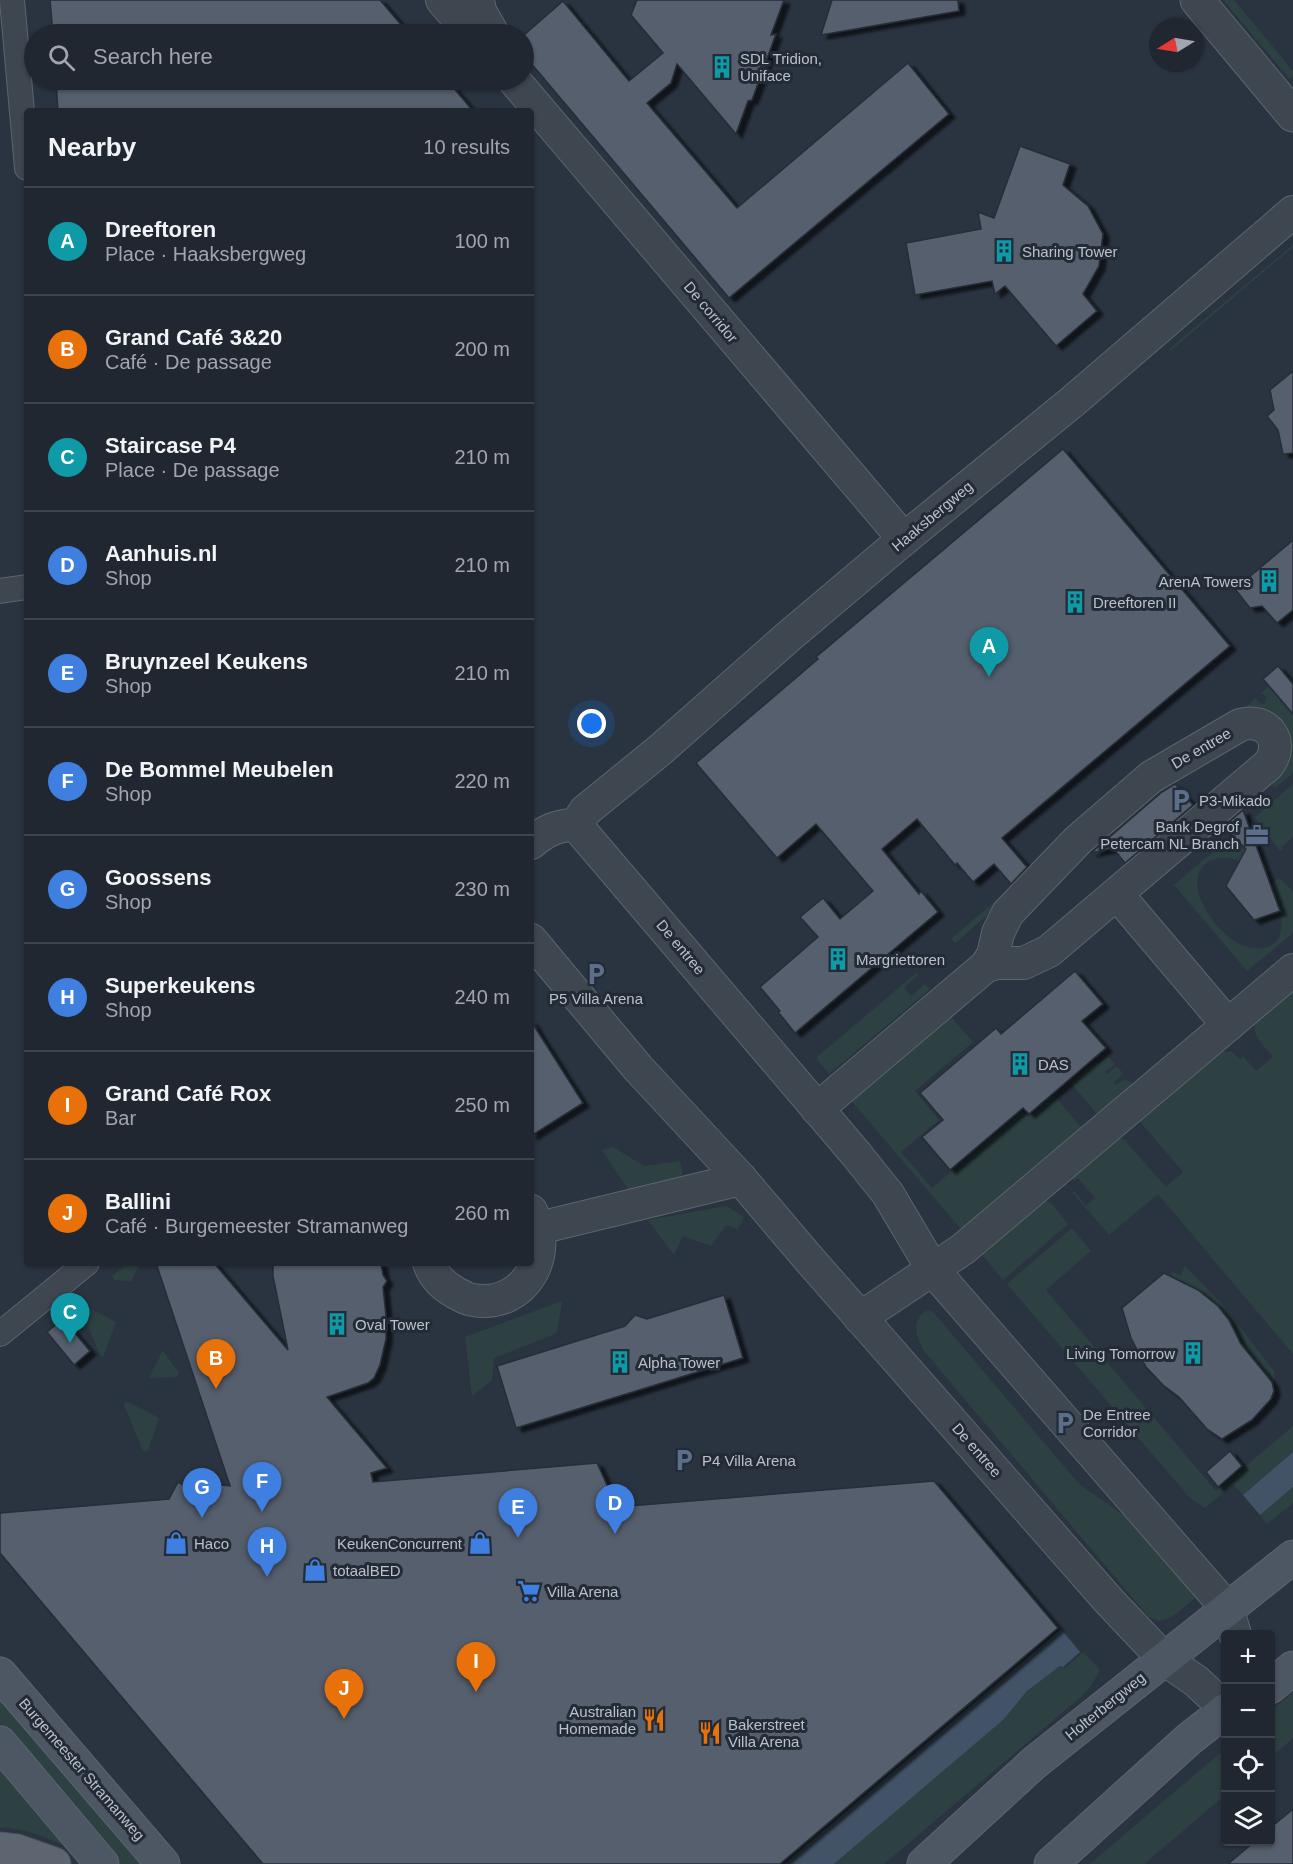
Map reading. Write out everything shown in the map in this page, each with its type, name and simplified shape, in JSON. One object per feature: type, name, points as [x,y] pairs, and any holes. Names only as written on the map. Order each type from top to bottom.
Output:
[{"type":"main road","name":"Holterbergweg","points":[[924,1864],[1034,1763],[1164,1659],[1231,1621],[1293,1557]]},
{"type":"main road","points":[[1274,1684],[1293,1668]]},
{"type":"main road","name":"Burgemeester Stramanweg","points":[[0,1674],[163,1864]]},
{"type":"main road","points":[[1051,1864],[1189,1739],[1221,1713]]},
{"type":"main road","points":[[0,1743],[102,1864]]},
{"type":"main road","points":[[0,1849],[17,1851],[54,1864]]},
{"type":"street","points":[[12,0],[24,134]]},
{"type":"street","points":[[442,0],[462,24]]},
{"type":"street","points":[[478,0],[480,10],[488,24]]},
{"type":"street","points":[[1197,0],[1293,115]]},
{"type":"street","name":"De corridor","points":[[525,90],[904,539]]},
{"type":"street","name":"Haaksbergweg","points":[[576,825],[585,811],[660,750],[904,539],[1072,402],[1293,212]]},
{"type":"street","points":[[0,591],[24,587]]},
{"type":"street","name":"De entree","points":[[817,1109],[986,966],[993,955],[998,933],[1008,913],[1078,840],[1151,777],[1240,725],[1255,723],[1267,729],[1275,743],[1274,755],[1269,765],[1117,894],[1049,951],[1023,963],[997,963],[986,966]]},
{"type":"street","points":[[534,841],[549,829],[562,825],[576,825]]},
{"type":"street","name":"De entree","points":[[576,825],[888,1194],[933,1270],[1231,1621]]},
{"type":"street","points":[[1117,894],[1228,1025]]},
{"type":"street","name":"De entree","points":[[534,944],[638,1068],[741,1179],[860,1318],[1102,1592],[1164,1659],[1196,1681],[1221,1704]]},
{"type":"street","points":[[860,1318],[971,1242],[1293,970]]},
{"type":"street","points":[[430,1266],[444,1287],[471,1300],[490,1301],[503,1298],[522,1286],[531,1276],[540,1251],[535,1219],[741,1179]]},
{"type":"street","points":[[0,1334],[83,1266]]},
{"type":"green space","points":[[1223,0],[1234,0],[1293,71],[1290,79]]},
{"type":"green space","points":[[1293,245],[1293,247],[1169,352],[1182,338]]},
{"type":"green space","points":[[1269,686],[1293,714],[1293,773],[1275,788],[1264,775],[1282,749],[1223,726],[1256,698],[1259,703],[1264,704],[1267,697],[1261,693]]},
{"type":"green space","points":[[1293,784],[1293,837],[1281,847],[1283,849],[1280,851],[1255,817]]},
{"type":"green space","points":[[1234,834],[1271,870],[1262,877],[1237,860],[1228,858],[1216,859],[1203,866],[1198,877],[1198,891],[1213,921],[1225,934],[1239,943],[1254,948],[1266,947],[1275,943],[1280,935],[1281,915],[1269,886],[1279,878],[1293,891],[1293,933],[1247,971],[1174,885]]},
{"type":"green space","points":[[998,899],[1002,902],[955,943],[951,939]]},
{"type":"green space","points":[[916,973],[918,975],[904,988],[911,996],[925,984],[930,989],[829,1074],[816,1058]]},
{"type":"green space","points":[[1293,985],[1293,1354],[1158,1194],[1109,1235],[1072,1192],[1074,1191],[1086,1206],[1095,1198],[1078,1178],[1074,1181],[1070,1175],[1115,1138],[1124,1139],[1166,1187],[1183,1172],[1137,1118],[1219,1051],[1232,1052],[1240,1059],[1243,1056],[1256,1071],[1273,1057],[1256,1035],[1256,1018]]},
{"type":"green space","points":[[948,1013],[973,1042],[915,1091],[939,1120],[901,1152],[932,1188],[1022,1111],[1028,1117],[1054,1095],[1083,1130],[965,1234],[849,1098]]},
{"type":"green space","points":[[1108,1056],[1115,1064],[1105,1072],[1107,1074],[1116,1066],[1123,1073],[1114,1083],[1116,1085],[1123,1080],[1130,1081],[1136,1089],[1099,1116],[1071,1083],[1096,1061],[1098,1064]]},
{"type":"green space","points":[[613,1147],[644,1166],[680,1161],[683,1174],[668,1189],[631,1194],[602,1150]]},
{"type":"green space","points":[[1043,1200],[1051,1203],[1068,1224],[1003,1280],[979,1251]]},
{"type":"green space","points":[[727,1206],[744,1217],[738,1229],[726,1225],[711,1246],[683,1236],[674,1255],[648,1220]]},
{"type":"green space","points":[[1072,1228],[1091,1251],[1046,1290],[1216,1491],[1293,1426],[1293,1452],[1243,1495],[1233,1484],[1205,1508],[1190,1498],[1007,1284]]},
{"type":"green space","points":[[125,1266],[139,1266],[131,1281],[114,1280],[112,1276]]},
{"type":"green space","points":[[1185,1266],[1222,1304],[1274,1371],[1275,1378],[1272,1382],[1241,1344],[1229,1320],[1218,1306],[1198,1290],[1171,1276],[1172,1272],[1181,1276]]},
{"type":"green space","points":[[562,1301],[557,1333],[494,1358],[492,1380],[472,1396],[465,1337]]},
{"type":"green space","points":[[85,1306],[116,1322],[103,1357],[100,1355],[81,1310]]},
{"type":"green space","points":[[929,1310],[934,1313],[1079,1484],[1154,1536],[1197,1594],[1191,1602],[1166,1619],[1158,1620],[1148,1616],[924,1351],[916,1328],[919,1317]]},
{"type":"green space","points":[[162,1352],[179,1373],[177,1377],[149,1378]]},
{"type":"green space","points":[[125,1402],[159,1418],[146,1452],[143,1451],[124,1405]]},
{"type":"green space","points":[[1293,1487],[1293,1503],[1267,1524],[1260,1515]]},
{"type":"green space","points":[[1083,1652],[1100,1670],[1082,1696],[884,1864],[834,1864],[1003,1720],[1027,1691],[1060,1666],[1065,1668]]},
{"type":"green space","points":[[1293,1692],[1293,1738],[1275,1754],[1275,1738],[1275,1708]]},
{"type":"green space","points":[[0,1695],[142,1864],[118,1864],[0,1724]]},
{"type":"green space","points":[[1221,1752],[1221,1798],[1144,1864],[1090,1864]]},
{"type":"green space","points":[[0,1763],[68,1848],[35,1834],[0,1827]]},
{"type":"water","points":[[1293,1452],[1293,1487],[1260,1515],[1243,1495]]},
{"type":"water","points":[[1061,1629],[1080,1652],[1063,1667],[1060,1666],[1027,1691],[1003,1720],[834,1864],[784,1864]]},
{"type":"building","points":[[50,0],[380,0],[400,24],[52,24]]},
{"type":"building","points":[[637,0],[784,0],[771,35],[776,34],[752,100],[748,101],[736,134],[677,64],[671,83],[647,103],[737,208],[908,63],[949,114],[729,298],[534,67],[534,26],[563,1],[629,81],[663,53],[631,15]]},
{"type":"building","points":[[832,0],[958,0],[959,11],[821,35]]},
{"type":"building","points":[[57,90],[455,90],[470,108],[58,108]]},
{"type":"building","name":"Sharing Tower","points":[[1020,146],[1070,164],[1063,185],[1088,206],[1103,234],[1099,266],[1083,294],[1097,311],[1056,346],[1005,286],[995,294],[992,281],[915,295],[906,243],[981,229],[978,212],[994,218]]},
{"type":"building","points":[[1293,371],[1293,453],[1283,454],[1278,430],[1267,416],[1274,410],[1270,390]]},
{"type":"building","points":[[1063,449],[1230,646],[1002,838],[1027,867],[1011,884],[994,864],[973,882],[957,863],[955,865],[917,819],[882,849],[919,894],[921,891],[938,912],[795,1033],[760,987],[818,937],[800,917],[823,898],[840,919],[873,891],[816,824],[777,858],[696,763],[818,659],[816,657]]},
{"type":"building","name":"ArenA Towers","points":[[1293,540],[1293,610],[1277,623],[1262,606],[1250,608],[1235,589]]},
{"type":"building","points":[[1278,666],[1293,684],[1293,714],[1263,679]]},
{"type":"building","points":[[1175,784],[1193,805],[1125,863],[1113,848],[1091,853],[1162,792]]},
{"type":"building","points":[[1243,810],[1280,911],[1254,920],[1226,886],[1246,849],[1223,827]]},
{"type":"building","name":"DAS","points":[[1075,971],[1103,1004],[1082,1021],[1106,1048],[1029,1114],[1023,1108],[950,1170],[922,1137],[943,1120],[920,1093],[996,1028],[1001,1034]]},
{"type":"building","points":[[534,1026],[583,1103],[534,1134]]},
{"type":"building","name":"Villa Arena","points":[[157,1266],[217,1266],[288,1350],[273,1266],[382,1266],[387,1281],[383,1287],[386,1339],[380,1365],[374,1378],[368,1383],[327,1397],[387,1468],[371,1473],[373,1482],[597,1463],[617,1507],[934,1481],[1058,1628],[780,1864],[263,1864],[0,1553],[0,1513],[169,1499],[178,1482],[190,1489],[201,1483],[230,1486]]},
{"type":"building","name":"Living Tomorrow","points":[[1164,1273],[1198,1290],[1218,1306],[1229,1320],[1241,1344],[1272,1382],[1274,1391],[1271,1399],[1252,1420],[1222,1439],[1207,1429],[1179,1397],[1163,1385],[1146,1367],[1131,1338],[1122,1308]]},
{"type":"building","name":"Alpha Tower","points":[[724,1295],[743,1358],[516,1428],[497,1366],[625,1326],[635,1315],[647,1319]]},
{"type":"building","points":[[63,1319],[90,1351],[74,1365],[47,1332]]},
{"type":"building","points":[[1230,1451],[1242,1466],[1218,1487],[1206,1472]]},
{"type":"building","points":[[1293,1809],[1293,1864],[1228,1864],[1249,1846],[1275,1846],[1275,1824]]},
{"type":"place","name":"SDL Tridion, Uniface","points":[[722,67]]},
{"type":"place","name":"Sharing Tower","points":[[1004,251]]},
{"type":"place","name":"ArenA Towers","points":[[1269,581]]},
{"type":"place","name":"Dreeftoren II","points":[[1075,602]]},
{"type":"place","name":"Dreeftoren","points":[[989,677]]},
{"type":"place","name":"P3-Mikado","points":[[1181,800]]},
{"type":"place","name":"Bank Degrof Petercam NL Branch","points":[[1257,835]]},
{"type":"place","name":"Margriettoren","points":[[838,959]]},
{"type":"place","name":"P5 Villa Arena","points":[[596,974]]},
{"type":"place","name":"DAS","points":[[1020,1064]]},
{"type":"place","name":"Oval Tower","points":[[337,1324]]},
{"type":"place","name":"Staircase P4","points":[[70,1343]]},
{"type":"place","name":"Living Tomorrow","points":[[1193,1353]]},
{"type":"place","name":"Alpha Tower","points":[[620,1362]]},
{"type":"place","name":"Grand Café 3&20","points":[[216,1389]]},
{"type":"place","name":"De Entree Corridor","points":[[1065,1423]]},
{"type":"place","name":"P4 Villa Arena","points":[[684,1460]]},
{"type":"place","name":"De Bommel Meubelen","points":[[262,1512]]},
{"type":"place","name":"Goossens","points":[[202,1518]]},
{"type":"place","name":"Aanhuis.nl","points":[[615,1534]]},
{"type":"place","name":"Bruynzeel Keukens","points":[[518,1538]]},
{"type":"place","name":"Haco","points":[[176,1543]]},
{"type":"place","name":"KeukenConcurrent","points":[[480,1543]]},
{"type":"place","name":"totaalBED","points":[[315,1570]]},
{"type":"place","name":"Superkeukens","points":[[267,1577]]},
{"type":"place","name":"Villa Arena","points":[[529,1591]]},
{"type":"place","name":"Grand Café Rox","points":[[476,1692]]},
{"type":"place","name":"Ballini","points":[[344,1719]]},
{"type":"place","name":"Australian Homemade","points":[[654,1720]]},
{"type":"place","name":"Bakerstreet Villa Arena","points":[[710,1733]]}]
